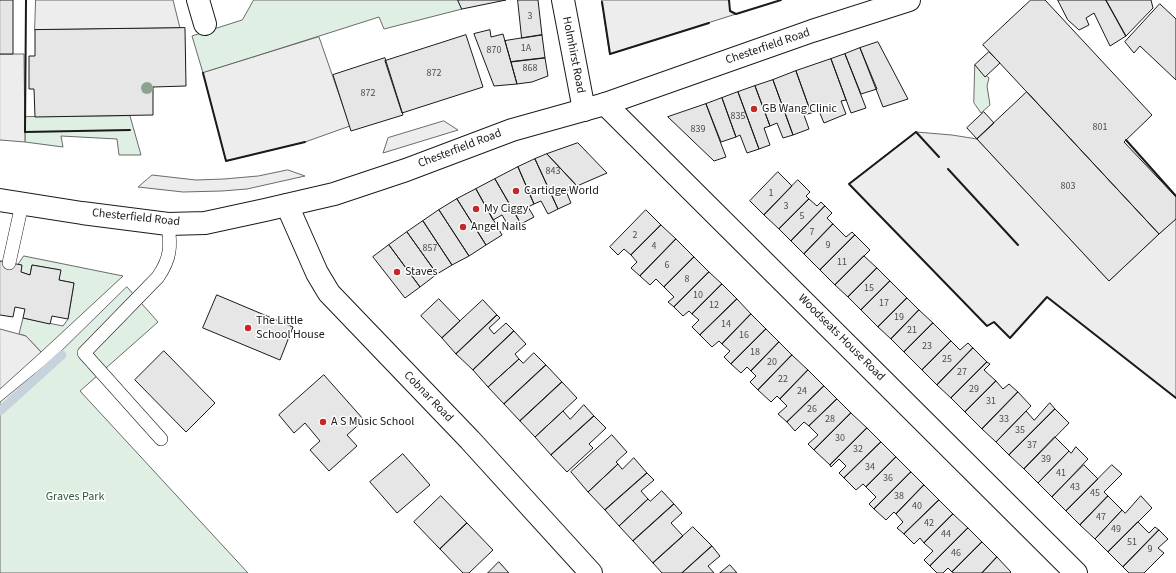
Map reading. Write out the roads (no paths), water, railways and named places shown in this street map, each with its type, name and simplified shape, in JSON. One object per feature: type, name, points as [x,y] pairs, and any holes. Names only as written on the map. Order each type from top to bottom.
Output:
[{"type":"main road","name":"Holmhirst Road","points":[[563,0],[584,110]]},
{"type":"main road","points":[[201,1],[205,24]]},
{"type":"main road","name":"Chesterfield Road","points":[[0,200],[168,224],[205,223],[287,205],[334,194],[406,170],[512,130],[605,104],[898,2]]},
{"type":"main road","name":"Woodseats House Road","points":[[605,104],[1076,573]]},
{"type":"main road","name":"Cobnar Road","points":[[287,205],[317,273],[329,293],[470,440],[591,573]]},
{"type":"lane","points":[[9,263],[22,204]]},
{"type":"lane","points":[[162,439],[84,353],[158,277],[165,267],[171,243],[168,224]]},
{"type":"waterway","points":[[0,411],[62,355]]},
{"type":"place","name":"GB Wang Clinic","points":[[754,109]]},
{"type":"place","name":"Cartidge World","points":[[516,191]]},
{"type":"place","name":"My Ciggy","points":[[476,209]]},
{"type":"place","name":"Angel Nails","points":[[463,227]]},
{"type":"place","name":"Staves","points":[[397,272]]},
{"type":"place","name":"The Little School House","points":[[248,328]]},
{"type":"place","name":"A S Music School","points":[[323,422]]},
{"type":"park label","name":"Graves Park","points":[[75,497]]}]
